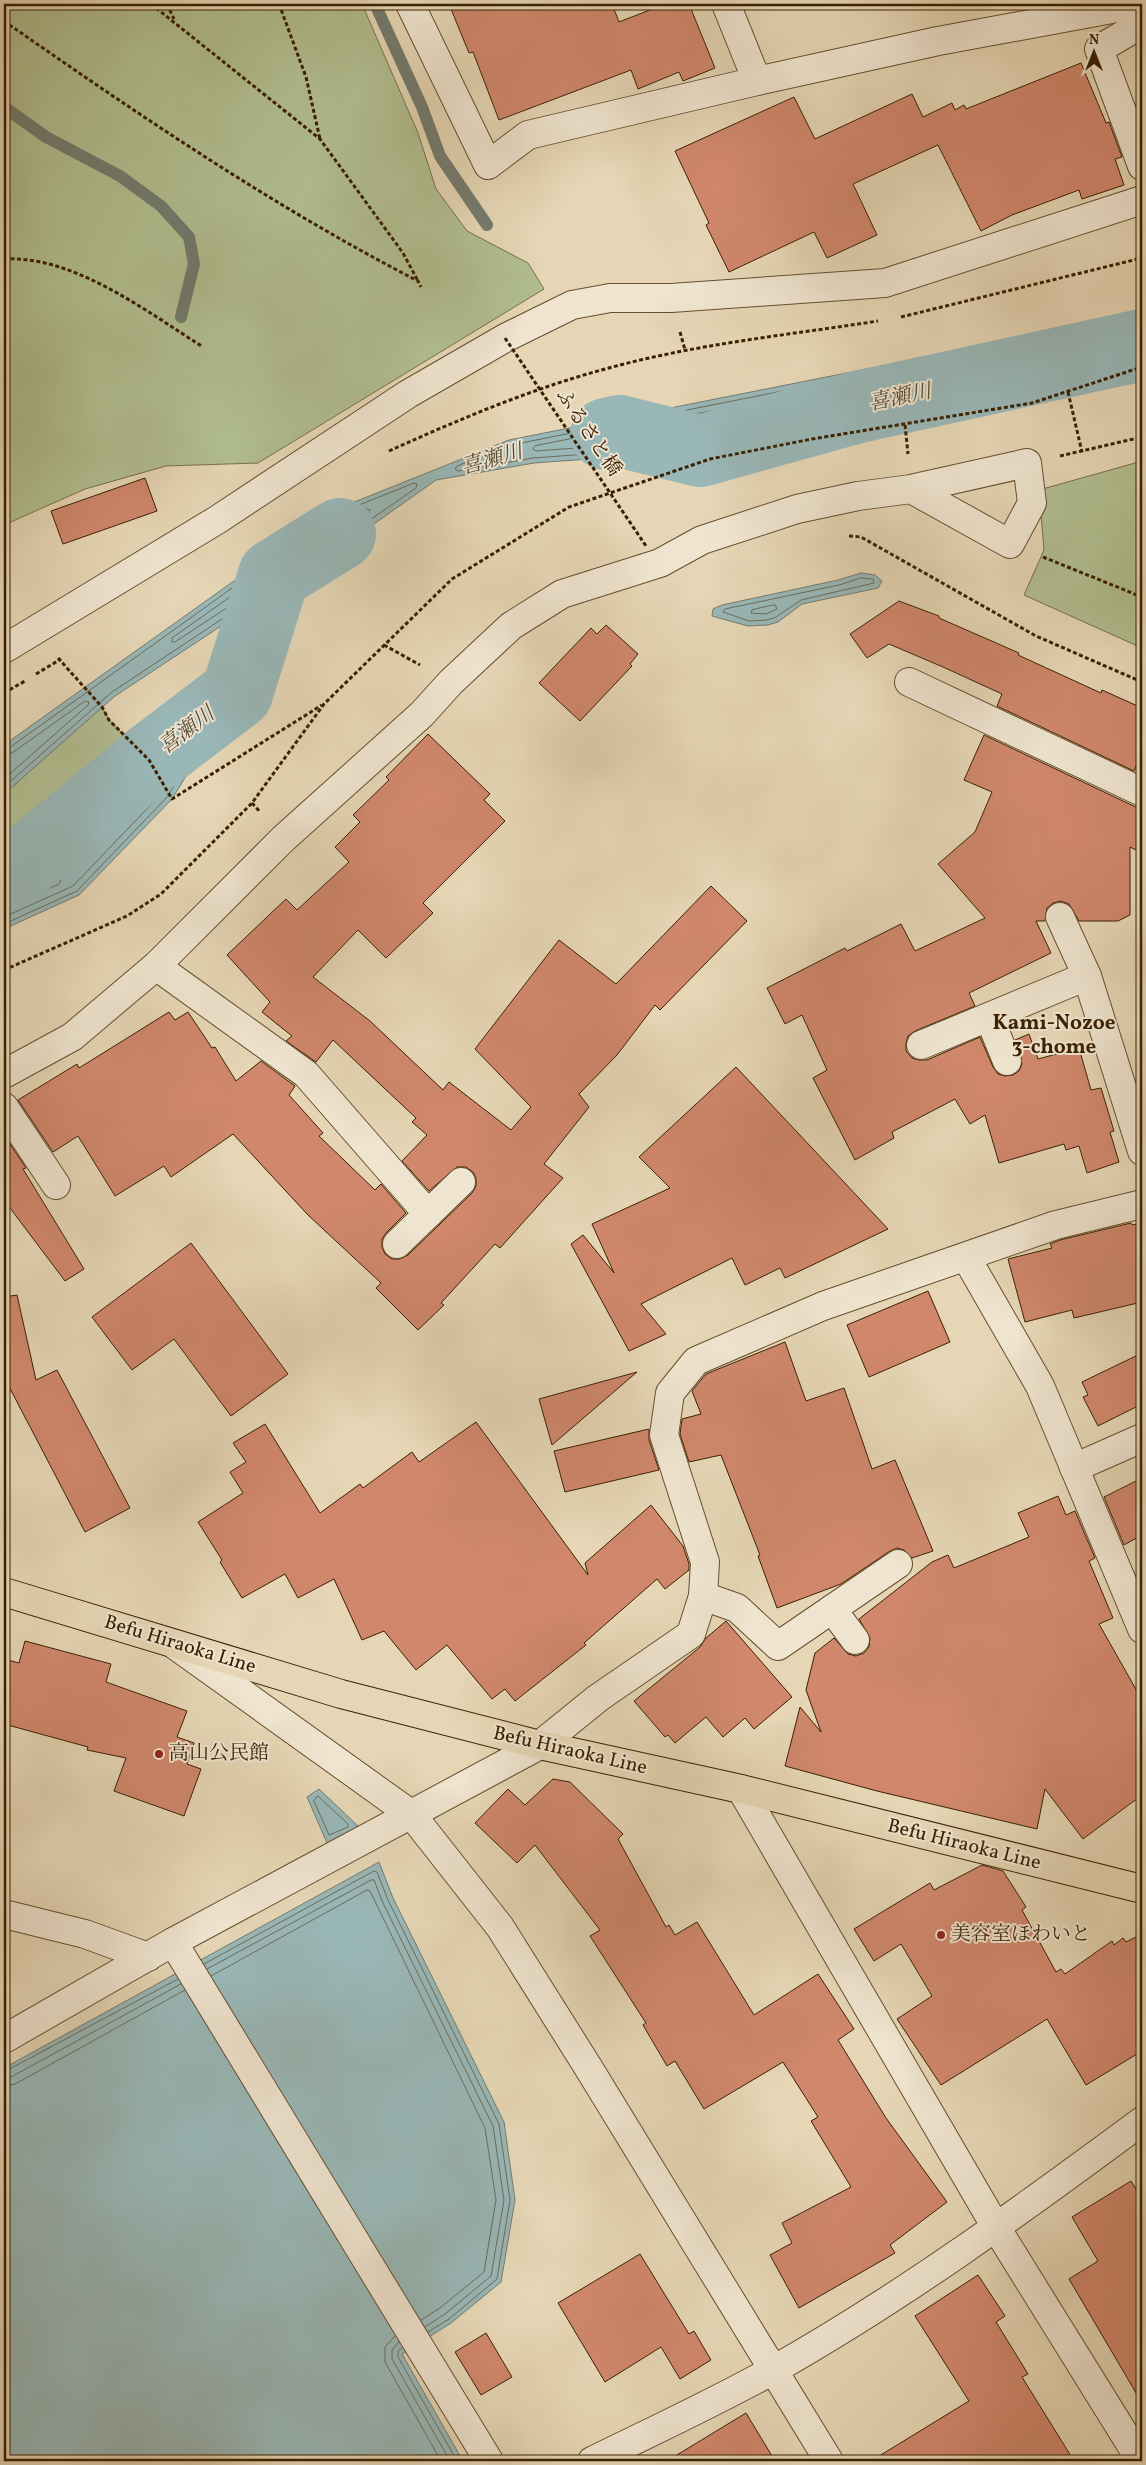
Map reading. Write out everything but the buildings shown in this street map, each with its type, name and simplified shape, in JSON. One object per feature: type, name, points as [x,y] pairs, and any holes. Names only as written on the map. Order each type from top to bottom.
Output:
[{"type":"main road","name":"Befu Hiraoka Line","points":[[4,1592],[341,1694],[540,1746],[741,1790],[1142,1889]]},
{"type":"street","points":[[410,4],[488,165],[528,135],[938,41],[1139,4]]},
{"type":"street","points":[[726,4],[757,81]]},
{"type":"street","points":[[1142,24],[1099,49],[1142,166]]},
{"type":"street","points":[[4,649],[218,520],[408,394],[505,338],[572,305],[610,298],[671,298],[886,283],[1142,200]]},
{"type":"street","points":[[4,1074],[72,1037],[156,966],[283,839],[422,714],[451,682],[511,626],[562,594],[660,562],[702,540],[779,514],[858,496],[911,489],[1028,463],[1032,503],[1010,544],[911,489]]},
{"type":"street","points":[[909,682],[1142,792]]},
{"type":"street","points":[[1060,917],[1087,976],[1142,1151]]},
{"type":"street","points":[[156,966],[306,1074],[428,1214]]},
{"type":"street","points":[[921,1045],[1087,976]]},
{"type":"street","points":[[990,1017],[1007,1061]]},
{"type":"street","points":[[4,1107],[56,1185]]},
{"type":"street","points":[[397,1244],[461,1182]]},
{"type":"street","points":[[4,2039],[174,1942],[540,1746],[598,1698],[691,1634],[703,1596],[705,1562],[664,1435],[670,1393],[696,1361],[823,1306],[1056,1225],[1142,1204]]},
{"type":"street","points":[[966,1257],[1040,1386],[1142,1629]]},
{"type":"street","points":[[1074,1468],[1142,1438]]},
{"type":"street","points":[[703,1596],[737,1608],[778,1646],[898,1564]]},
{"type":"street","points":[[832,1609],[855,1640]]},
{"type":"street","points":[[170,1642],[412,1816],[500,1927],[829,2461]]},
{"type":"street","points":[[741,1790],[997,2229],[1141,2461]]},
{"type":"street","points":[[4,1914],[85,1934],[148,1957]]},
{"type":"street","points":[[174,1942],[489,2461]]},
{"type":"street","points":[[592,2461],[774,2369],[890,2299],[997,2229],[1142,2121]]},
{"type":"path","points":[[151,4],[175,21],[320,139],[404,253],[421,287]]},
{"type":"path","points":[[167,4],[175,21]]},
{"type":"path","points":[[278,4],[306,77],[320,139]]},
{"type":"path","points":[[4,21],[132,110],[358,250],[418,281]]},
{"type":"path","points":[[4,259],[20,258],[59,265],[129,300],[203,347]]},
{"type":"path","points":[[895,319],[1142,258]]},
{"type":"path","points":[[385,453],[472,414],[608,368],[685,350],[886,320]]},
{"type":"path","name":"ふるさと橋","points":[[505,338],[646,546]]},
{"type":"path","points":[[1068,392],[1082,452]]},
{"type":"path","points":[[1028,463],[1142,437]]},
{"type":"path","points":[[843,535],[861,536],[1036,636],[1142,682]]},
{"type":"path","points":[[1010,544],[1142,598]]},
{"type":"path","points":[[38,627],[60,660],[102,707],[109,720],[149,760],[172,799],[324,704]]},
{"type":"green space","points":[[4,4],[362,4],[418,133],[436,189],[467,231],[528,263],[544,289],[258,463],[166,466],[85,489],[4,525]]},
{"type":"green space","points":[[1142,461],[1142,648],[1024,595],[1044,550],[1039,490]]},
{"type":"green space","points":[[102,707],[109,720],[149,760],[72,852],[4,881],[4,794]]},
{"type":"water","points":[[1142,327],[1142,345],[858,407],[700,451],[534,463],[436,480],[350,541],[115,696],[4,794],[4,745],[332,511],[509,440],[1033,336],[1094,336]]},
{"type":"water","points":[[861,573],[875,575],[882,581],[878,588],[802,604],[778,622],[768,625],[748,626],[712,616],[713,609],[722,605],[838,580]]},
{"type":"water","points":[[237,693],[172,799],[79,895],[4,929],[4,881],[72,852],[149,760]]},
{"type":"water","points":[[319,1789],[359,1827],[327,1843],[307,1797]]},
{"type":"water","points":[[379,1862],[393,1898],[504,2122],[515,2200],[501,2282],[451,2323],[402,2354],[463,2461],[4,2461],[4,2068]]},
{"type":"waterway","points":[[375,4],[422,107],[440,156],[487,225]]},
{"type":"waterway","points":[[4,107],[46,137],[120,176],[161,206],[189,237],[194,264],[181,317]]},
{"type":"waterway","name":"喜瀬川","points":[[606,434],[619,431],[700,451],[858,407],[1142,345]]},
{"type":"waterway","name":"喜瀬川","points":[[4,875],[18,868],[149,760],[237,693],[274,575],[340,534]]},
{"type":"place","name":"高山公民館","points":[[159,1754]]},
{"type":"place","name":"美容室ほわいと","points":[[941,1935]]},
{"type":"district","name":"Kami-Nozoe 3-chome","points":[[1054,1035]]}]
